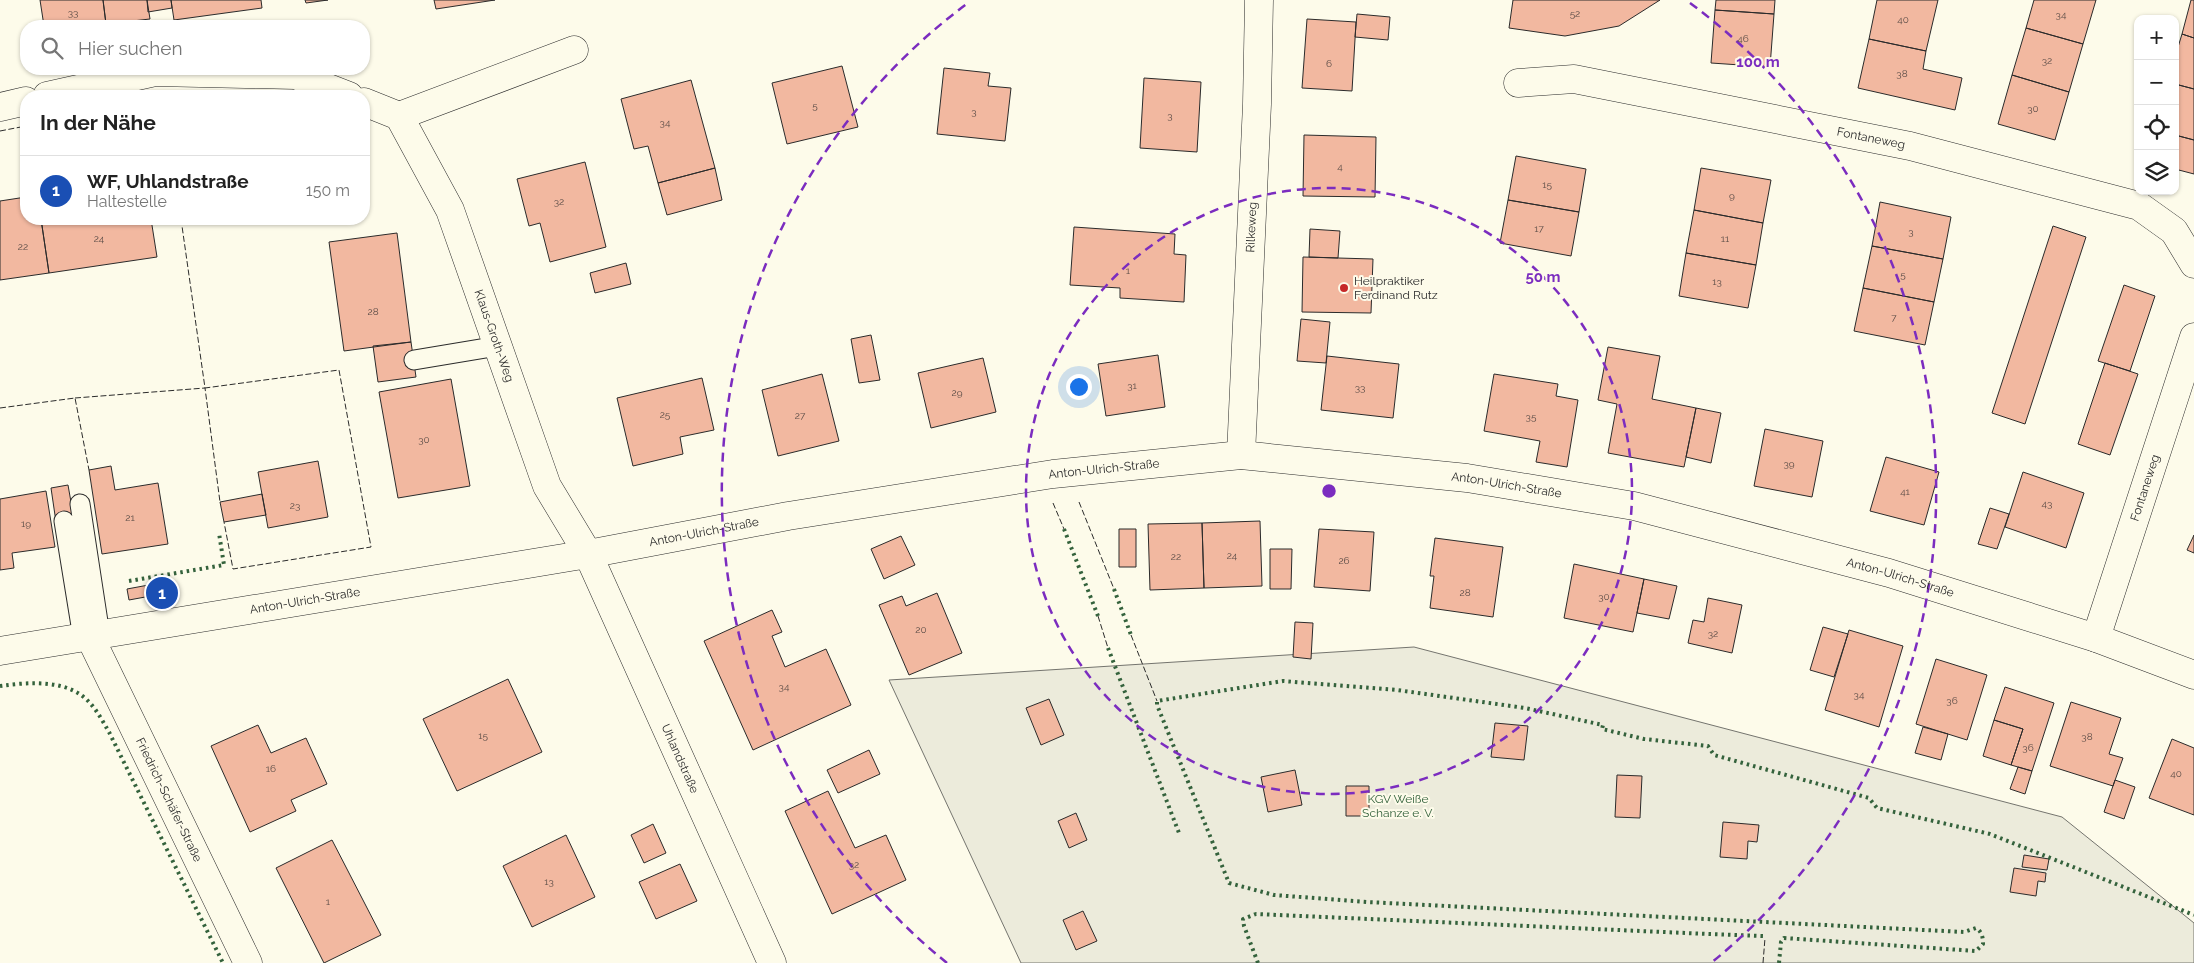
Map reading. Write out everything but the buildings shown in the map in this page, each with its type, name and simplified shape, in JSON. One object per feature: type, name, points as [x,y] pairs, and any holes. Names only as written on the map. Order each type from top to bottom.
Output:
[{"type":"street","name":"Rilkeweg","points":[[1241,455],[1257,104],[1259,0]]},
{"type":"street","points":[[370,104],[399,116],[574,50]]},
{"type":"street","points":[[74,90],[142,75]]},
{"type":"street","points":[[295,75],[334,90]]},
{"type":"street","name":"Fontaneweg","points":[[1518,83],[1574,79],[1910,146],[2139,206],[2174,231],[2194,264]]},
{"type":"street","points":[[0,107],[20,102]]},
{"type":"street","name":"Klaus-Groth-Weg","points":[[399,116],[450,210],[547,486],[588,554]]},
{"type":"street","name":"Fontaneweg","points":[[2096,638],[2194,338]]},
{"type":"street","name":"Anton-Ulrich-Straße","points":[[0,651],[588,554],[788,516],[1053,474],[1241,455],[1467,478],[1634,506],[1889,573],[2096,638],[2194,675]]},
{"type":"street","name":"Uhlandstraße","points":[[588,554],[772,963]]},
{"type":"street","name":"Friedrich-Schäfer-Straße","points":[[91,637],[248,963]]},
{"type":"lane","points":[[414,360],[498,346]]},
{"type":"lane","points":[[80,504],[91,637]]},
{"type":"lane","points":[[64,521],[91,637]]},
{"type":"green space","name":"KGV Weiße Schanze e. V.","points":[[1414,647],[2062,817],[2194,923],[2194,963],[1021,963],[889,680]]},
{"type":"hedge","points":[[1064,529],[1098,616]]},
{"type":"hedge","points":[[129,581],[224,565],[219,533]]},
{"type":"hedge","points":[[1114,589],[1131,635]]},
{"type":"hedge","points":[[1108,648],[1179,833]]},
{"type":"hedge","points":[[1779,963],[1781,942],[1784,938],[1976,951],[1983,944],[1983,939],[1981,933],[1976,928],[1964,932],[1367,902],[1274,895],[1229,883],[1157,701],[1283,681],[1397,690],[1525,708],[1603,725],[1602,729],[1644,739],[1708,746],[1714,755],[1869,798],[1877,808],[1990,834],[2194,915]]},
{"type":"hedge","points":[[0,686],[35,683],[59,686],[70,689],[92,705],[109,732],[223,963]]},
{"type":"hedge","points":[[1258,963],[1243,919],[1256,914],[1763,936],[1765,938]]},
{"type":"fence","points":[[0,131],[20,127]]},
{"type":"fence","points":[[182,225],[205,388],[339,370],[371,547],[233,569],[224,522]]},
{"type":"fence","points":[[75,398],[205,388],[220,502]]},
{"type":"fence","points":[[0,408],[75,398],[89,470]]},
{"type":"fence","points":[[1079,502],[1114,589]]},
{"type":"fence","points":[[1053,503],[1064,529]]},
{"type":"fence","points":[[1098,616],[1108,648]]},
{"type":"fence","points":[[1131,635],[1157,701]]},
{"type":"fence","points":[[1763,963],[1765,938]]},
{"type":"place","name":"Heilpraktiker Ferdinand Rutz","points":[[1344,288]]},
{"type":"place","name":"WF, Uhlandstraße","points":[[162,593]]}]
